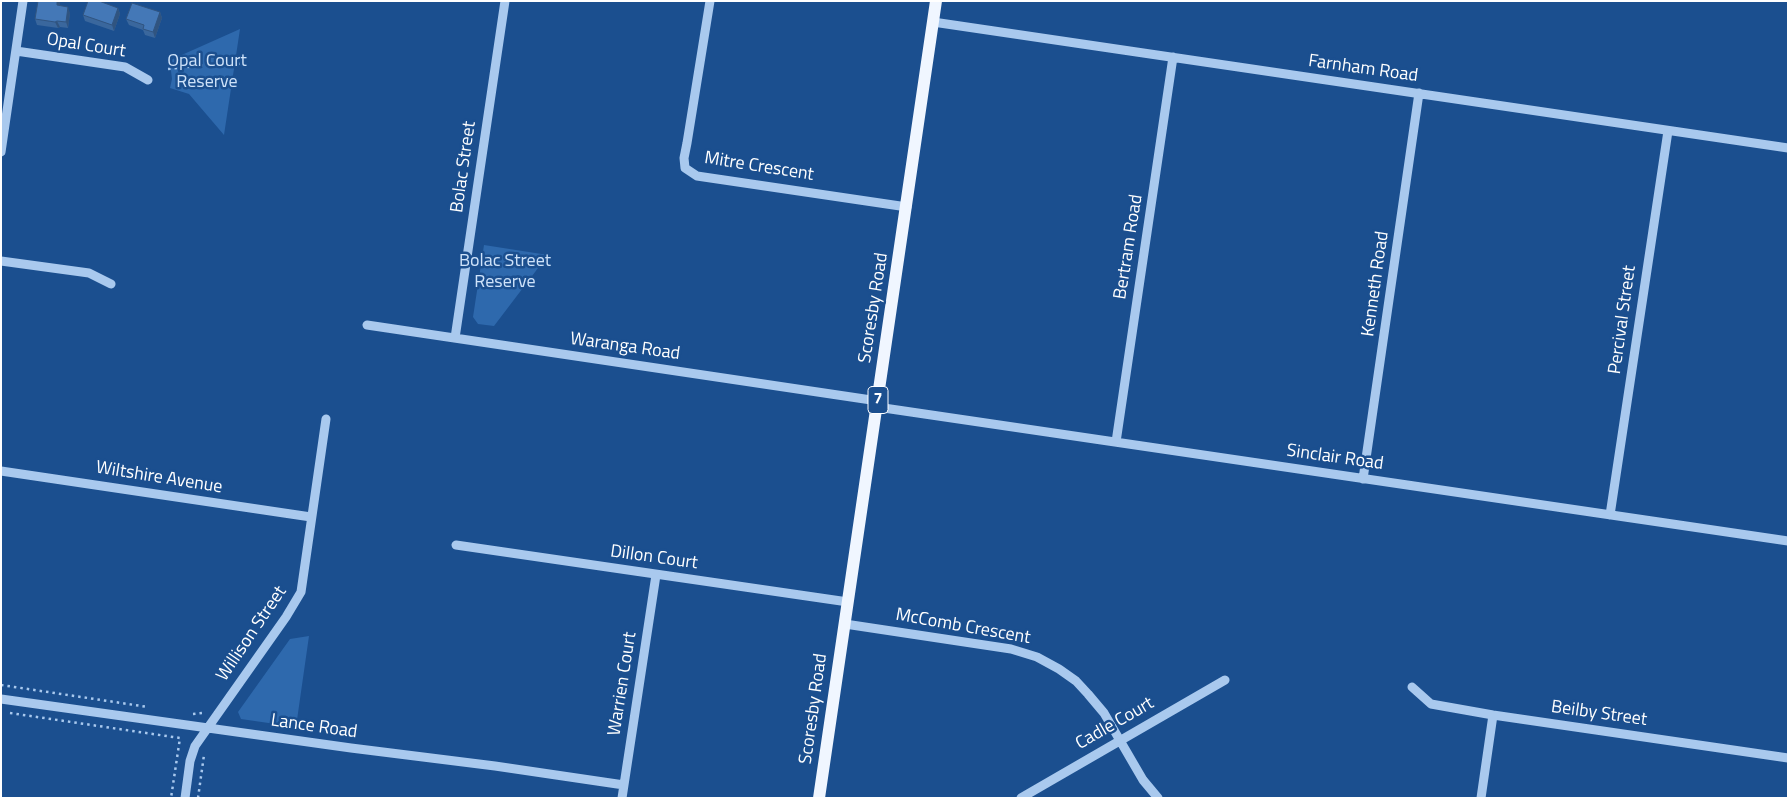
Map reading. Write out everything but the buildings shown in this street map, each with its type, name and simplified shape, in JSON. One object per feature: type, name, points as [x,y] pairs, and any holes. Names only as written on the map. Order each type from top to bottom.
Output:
[{"type":"main road","name":"Scoresby Road","points":[[819,798],[936,1]]},
{"type":"street","points":[[1,152],[23,1]]},
{"type":"street","name":"Bolac Street","points":[[455,338],[505,1]]},
{"type":"street","name":"Mitre Crescent","points":[[710,1],[686,143],[684,158],[686,168],[698,176],[907,207]]},
{"type":"street","name":"Farnham Road","points":[[933,22],[1788,148]]},
{"type":"street","name":"Opal Court","points":[[16,51],[116,66],[133,71],[148,80]]},
{"type":"street","name":"Bertram Road","points":[[1116,442],[1173,58]]},
{"type":"street","name":"Kenneth Road","points":[[1363,479],[1419,93]]},
{"type":"street","name":"Percival Street","points":[[1610,515],[1668,131]]},
{"type":"street","points":[[1,261],[89,273],[111,284]]},
{"type":"street","name":"Waranga Road","points":[[367,325],[878,404]]},
{"type":"street","name":"Sinclair Road","points":[[878,404],[1116,442],[1788,542]]},
{"type":"street","name":"Willison Street","points":[[185,798],[194,746],[286,617],[301,592],[326,418]]},
{"type":"street","name":"Wiltshire Avenue","points":[[1,470],[311,518]]},
{"type":"street","name":"Dillon Court","points":[[456,545],[848,602]]},
{"type":"street","name":"Warrien Court","points":[[622,798],[656,575]]},
{"type":"street","name":"McComb Crescent","points":[[844,624],[1011,649],[1037,657],[1076,682],[1088,694],[1104,713],[1143,780],[1158,798]]},
{"type":"street","name":"Cadle Court","points":[[1021,798],[1118,740],[1225,680]]},
{"type":"street","name":"Beilby Street","points":[[1412,687],[1431,704],[1493,715],[1788,758]]},
{"type":"street","name":"Lance Road","points":[[1,698],[624,785]]},
{"type":"street","points":[[1481,798],[1493,715]]},
{"type":"path","points":[[168,69],[224,63],[242,64]]},
{"type":"path","points":[[1,685],[155,708]]},
{"type":"path","points":[[1,712],[180,738],[171,798]]},
{"type":"path","points":[[193,714],[203,712]]},
{"type":"path","points":[[198,798],[205,749]]},
{"type":"green space","name":"Opal Court Reserve","points":[[240,29],[224,135],[189,94],[170,88],[171,71],[166,62]]},
{"type":"green space","name":"Bolac Street Reserve","points":[[484,245],[548,255],[494,326],[478,324],[473,317]]},
{"type":"green space","points":[[309,636],[296,727],[241,719],[238,712],[290,639]]}]
